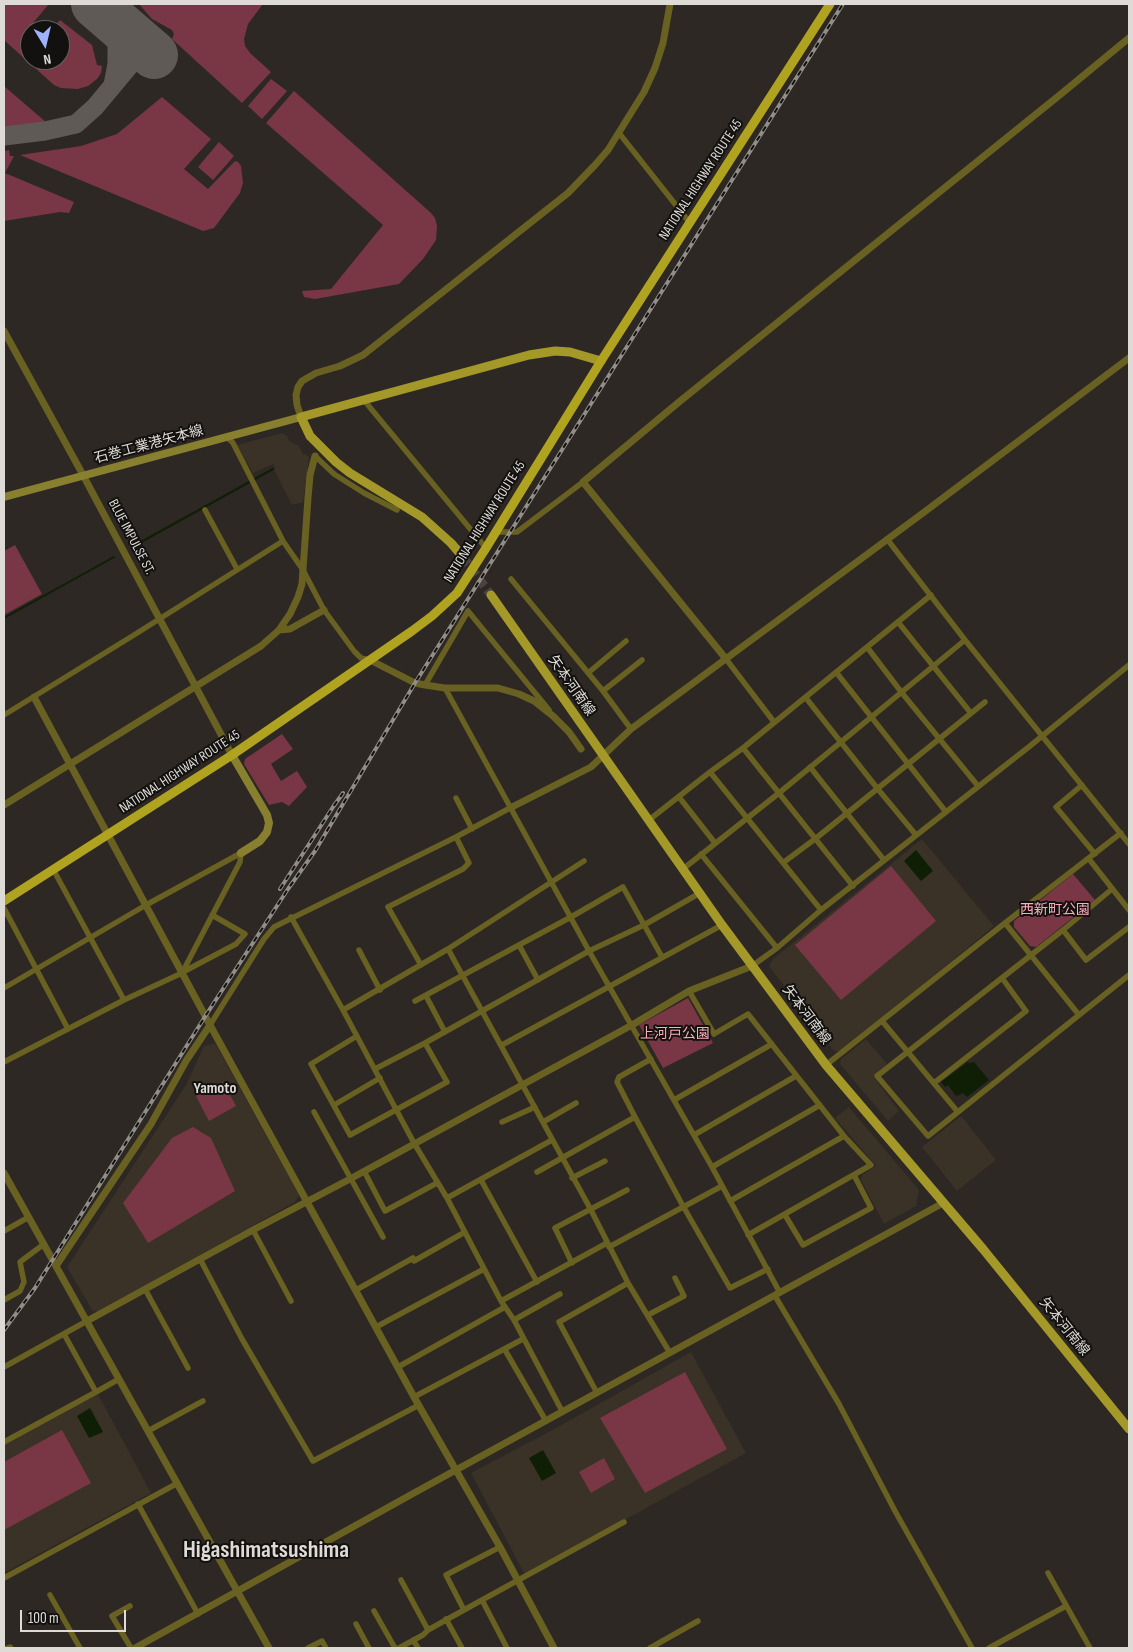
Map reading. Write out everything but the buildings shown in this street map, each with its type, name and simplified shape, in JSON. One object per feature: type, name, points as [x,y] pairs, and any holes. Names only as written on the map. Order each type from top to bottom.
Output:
[{"type":"highway","name":"NATIONAL HIGHWAY ROUTE 45","points":[[4,901],[232,756],[412,632],[457,593],[601,361],[830,4]]},
{"type":"main road","points":[[463,557],[451,542],[422,517],[350,473],[336,462],[310,436],[301,417],[529,355],[555,351],[570,352],[601,361]]},
{"type":"main road","name":"石巻工業港矢本線","points":[[4,497],[301,417]]},
{"type":"main road","name":"矢本河南線","points":[[491,595],[722,925],[826,1065],[982,1249],[1129,1429]]},
{"type":"main road","points":[[232,756],[270,823],[263,837],[254,846],[241,853]]},
{"type":"street","points":[[301,417],[296,395],[302,381],[316,373],[340,366],[364,355],[568,193],[595,165],[619,133],[644,92],[655,68],[663,43],[670,4]]},
{"type":"street","points":[[496,532],[517,532],[583,482],[679,402],[1129,38]]},
{"type":"street","points":[[619,133],[690,223]]},
{"type":"street","name":"BLUE IMPULSE ST.","points":[[4,331],[84,475],[232,756]]},
{"type":"street","points":[[56,1266],[151,1124],[186,1061],[264,939],[274,927],[472,829],[591,767],[631,728],[1129,358]]},
{"type":"street","points":[[363,399],[486,548]]},
{"type":"street","points":[[227,437],[233,443],[283,541],[303,570],[324,610],[361,658],[370,660],[416,683],[425,685],[445,688],[498,688],[526,698],[553,716]]},
{"type":"street","points":[[4,805],[261,646],[279,630],[298,598],[303,570],[310,475],[315,456],[334,474],[364,494],[397,510]]},
{"type":"street","points":[[583,482],[726,659],[774,722]]},
{"type":"street","points":[[205,510],[238,569]]},
{"type":"street","points":[[887,539],[965,640],[1129,844]]},
{"type":"street","points":[[4,715],[283,541]]},
{"type":"street","points":[[511,579],[631,728]]},
{"type":"street","points":[[649,820],[806,698],[932,595]]},
{"type":"street","points":[[279,630],[290,629],[324,610]]},
{"type":"street","points":[[425,685],[468,611],[553,716],[569,732],[581,750]]},
{"type":"street","points":[[898,622],[970,712]]},
{"type":"street","points":[[683,869],[872,718],[965,640]]},
{"type":"street","points":[[588,673],[626,641]]},
{"type":"street","points":[[867,647],[978,786]]},
{"type":"street","points":[[603,691],[642,660]]},
{"type":"street","points":[[4,1366],[523,1085],[689,991],[752,966],[777,948],[821,910],[1129,665]]},
{"type":"street","points":[[836,672],[946,812]]},
{"type":"street","points":[[445,688],[609,987],[768,1269],[778,1295],[972,1648]]},
{"type":"street","points":[[34,697],[210,1025],[554,1648]]},
{"type":"street","points":[[806,698],[916,835]]},
{"type":"street","points":[[784,862],[815,839],[970,712],[985,702]]},
{"type":"street","points":[[743,748],[853,886]]},
{"type":"street","points":[[810,767],[884,860]]},
{"type":"street","points":[[710,772],[821,910]]},
{"type":"street","points":[[1082,785],[1056,807],[1095,854]]},
{"type":"street","points":[[679,797],[715,843]]},
{"type":"street","points":[[456,798],[472,829]]},
{"type":"street","points":[[826,1065],[1121,833]]},
{"type":"street","points":[[421,966],[388,907],[463,869],[469,863],[456,837]]},
{"type":"street","points":[[4,988],[146,905],[241,853]]},
{"type":"street","points":[[182,972],[240,862],[241,853]]},
{"type":"street","points":[[701,854],[777,948]]},
{"type":"street","points":[[1089,859],[1129,910]]},
{"type":"street","points":[[344,1010],[421,966],[584,861]]},
{"type":"street","points":[[53,870],[124,1000]]},
{"type":"street","points":[[416,1001],[623,887],[662,957]]},
{"type":"street","points":[[1112,889],[878,1076],[928,1136],[1129,975]]},
{"type":"street","points":[[375,1069],[589,951],[644,925],[700,893]]},
{"type":"street","points":[[4,908],[68,1028]]},
{"type":"street","points":[[4,1062],[236,944],[245,934],[212,915]]},
{"type":"street","points":[[292,917],[344,1010],[414,1143],[447,1198],[501,1300],[514,1320],[562,1411]]},
{"type":"street","points":[[1005,923],[1079,1015]]},
{"type":"street","points":[[502,1045],[722,925]]},
{"type":"street","points":[[1063,930],[1086,960],[1129,927]]},
{"type":"street","points":[[519,945],[538,980]]},
{"type":"street","points":[[448,949],[591,1210],[628,1283],[670,1353]]},
{"type":"street","points":[[359,950],[380,990]]},
{"type":"street","points":[[934,1083],[1026,1011],[1002,978]]},
{"type":"street","points":[[689,991],[714,1034],[748,1014],[844,1136],[871,1165],[748,1236]]},
{"type":"street","points":[[426,996],[445,1032]]},
{"type":"street","points":[[882,1021],[957,1111]]},
{"type":"street","points":[[357,1036],[311,1064],[350,1135],[447,1082],[425,1043]]},
{"type":"street","points":[[674,1100],[772,1044]]},
{"type":"street","points":[[651,1059],[619,1077],[617,1082],[683,1206],[730,1288],[768,1269]]},
{"type":"street","points":[[694,1135],[796,1076]]},
{"type":"street","points":[[334,1106],[380,1078]]},
{"type":"street","points":[[542,1122],[576,1103]]},
{"type":"street","points":[[712,1167],[820,1105]]},
{"type":"street","points":[[502,1122],[535,1107]]},
{"type":"street","points":[[314,1112],[383,1237]]},
{"type":"street","points":[[537,1172],[635,1117]]},
{"type":"street","points":[[730,1201],[844,1136]]},
{"type":"street","points":[[447,1198],[552,1140]]},
{"type":"street","points":[[572,1178],[605,1160]]},
{"type":"street","points":[[364,1171],[385,1210],[437,1183]]},
{"type":"street","points":[[4,1173],[236,1592],[269,1648]]},
{"type":"street","points":[[785,1215],[803,1245],[871,1208],[854,1174]]},
{"type":"street","points":[[481,1180],[536,1282]]},
{"type":"street","points":[[501,1300],[722,1186]]},
{"type":"street","points":[[572,1263],[555,1228],[626,1190]]},
{"type":"street","points":[[135,1648],[456,1469],[943,1204]]},
{"type":"street","points":[[4,1231],[29,1218]]},
{"type":"street","points":[[253,1230],[291,1301]]},
{"type":"street","points":[[356,1290],[413,1258],[414,1261],[465,1232]]},
{"type":"street","points":[[4,1300],[20,1291],[24,1282],[20,1262],[44,1244]]},
{"type":"street","points":[[200,1259],[242,1339],[313,1461],[419,1404]]},
{"type":"street","points":[[376,1327],[484,1269]]},
{"type":"street","points":[[648,1315],[684,1296],[675,1278]]},
{"type":"street","points":[[597,1393],[559,1322],[628,1283]]},
{"type":"street","points":[[144,1289],[188,1368]]},
{"type":"street","points":[[514,1320],[560,1294]]},
{"type":"street","points":[[398,1367],[505,1307]]},
{"type":"street","points":[[64,1334],[96,1392]]},
{"type":"street","points":[[414,1397],[523,1340]]},
{"type":"street","points":[[505,1350],[546,1421]]},
{"type":"street","points":[[4,1442],[119,1379]]},
{"type":"street","points":[[148,1431],[203,1401]]},
{"type":"street","points":[[4,1578],[176,1484]]},
{"type":"street","points":[[138,1504],[198,1614]]},
{"type":"street","points":[[399,1648],[517,1580],[624,1522]]},
{"type":"street","points":[[464,1610],[446,1575],[500,1548]]},
{"type":"street","points":[[1048,1573],[1090,1648]]},
{"type":"street","points":[[401,1580],[428,1630]]},
{"type":"street","points":[[50,1595],[80,1648]]},
{"type":"street","points":[[482,1600],[507,1648]]},
{"type":"street","points":[[130,1606],[112,1616],[131,1648]]},
{"type":"street","points":[[989,1648],[1066,1606]]},
{"type":"street","points":[[374,1611],[395,1648]]},
{"type":"street","points":[[446,1620],[462,1648]]},
{"type":"street","points":[[650,1648],[698,1621]]},
{"type":"street","points":[[356,1624],[369,1648]]},
{"type":"street","points":[[413,1640],[418,1648]]},
{"type":"street","points":[[308,1648],[322,1641],[326,1648]]},
{"type":"street","points":[[7,1648],[10,1646],[11,1648]]},
{"type":"shaded area","points":[[282,433],[287,436],[289,441],[299,446],[303,454],[306,454],[309,458],[303,502],[292,505],[274,470],[276,469],[273,464],[253,473],[237,445]]},
{"type":"shaded area","points":[[922,839],[994,926],[841,1052],[834,1051],[769,966],[773,959]]},
{"type":"shaded area","points":[[916,850],[933,871],[921,881],[904,861]]},
{"type":"shaded area","points":[[866,1039],[887,1064],[873,1076],[899,1111],[888,1121],[840,1064],[841,1059]]},
{"type":"shaded area","points":[[215,1043],[299,1195],[295,1202],[98,1312],[92,1310],[67,1267],[186,1085],[204,1046]]},
{"type":"shaded area","points":[[968,1062],[974,1062],[989,1080],[967,1097],[963,1093],[956,1096],[948,1085],[945,1087],[941,1082]]},
{"type":"shaded area","points":[[849,1107],[919,1190],[916,1206],[884,1224],[861,1180],[862,1175],[876,1166],[835,1118]]},
{"type":"shaded area","points":[[961,1116],[996,1160],[957,1191],[922,1147]]},
{"type":"shaded area","points":[[691,1352],[746,1453],[525,1575],[471,1473],[558,1427]]},
{"type":"shaded area","points":[[98,1394],[151,1493],[4,1573],[4,1445]]},
{"type":"shaded area","points":[[90,1408],[103,1432],[89,1438],[77,1416]]},
{"type":"shaded area","points":[[543,1450],[556,1473],[542,1481],[529,1458]]},
{"type":"green space","points":[[4,4],[49,4],[36,20],[20,20],[20,54],[4,40]]},
{"type":"green space","points":[[139,4],[263,4],[248,24],[244,39],[245,46],[250,53],[271,72],[242,103],[172,39],[174,34],[172,30],[152,19]]},
{"type":"green space","points":[[70,28],[92,45],[97,65],[102,66],[101,73],[88,86],[78,89],[61,88],[54,85],[37,70],[70,70]]},
{"type":"green space","points":[[271,79],[287,91],[262,119],[248,106]]},
{"type":"green space","points":[[4,86],[47,123],[4,128]]},
{"type":"green space","points":[[294,91],[435,218],[437,226],[436,240],[423,259],[399,284],[315,299],[304,297],[302,291],[331,289],[383,225],[266,123]]},
{"type":"green space","points":[[162,97],[211,139],[184,169],[208,189],[235,161],[241,166],[243,183],[240,193],[214,228],[203,231],[20,155],[81,146],[117,134]]},
{"type":"green space","points":[[219,142],[234,156],[213,180],[198,167]]},
{"type":"green space","points":[[9,150],[10,156],[14,156],[5,173],[74,202],[69,213],[60,212],[4,221],[4,151]]},
{"type":"green space","points":[[15,545],[42,594],[4,615],[4,551]]},
{"type":"green space","points":[[282,734],[293,749],[271,764],[281,781],[297,771],[307,787],[289,806],[282,802],[269,805],[244,764],[245,759]]},
{"type":"green space","points":[[891,866],[936,921],[841,1000],[795,945]]},
{"type":"green space","name":"西新町公園","points":[[1073,874],[1095,900],[1036,947],[1030,946],[1014,927],[1014,921]]},
{"type":"green space","name":"上河戸公園","points":[[688,998],[713,1043],[663,1068],[639,1025]]},
{"type":"green space","points":[[223,1082],[236,1106],[209,1121],[196,1096]]},
{"type":"green space","points":[[193,1127],[211,1138],[235,1191],[148,1243],[123,1203],[172,1138]]},
{"type":"green space","points":[[685,1372],[727,1449],[645,1493],[600,1418]]},
{"type":"green space","points":[[62,1430],[91,1483],[4,1530],[4,1462]]},
{"type":"green space","points":[[604,1458],[615,1479],[591,1493],[579,1472]]},
{"type":"waterway","points":[[132,547],[273,469]]},
{"type":"waterway","points":[[4,618],[114,557]]},
{"type":"taxiway","points":[[100,9],[117,45],[117,64],[113,85]]},
{"type":"taxiway","points":[[4,136],[45,131],[76,124],[95,107],[145,47]]},
{"type":"runway","points":[[95,4],[154,55]]},
{"type":"tunnel","points":[[463,557],[491,595]]},
{"type":"railway","points":[[4,1330],[35,1288],[206,1015],[315,851],[415,683],[843,4]]},
{"type":"railway","points":[[280,889],[343,793]]},
{"type":"district","name":"Yamoto","points":[[215,1089]]},
{"type":"district","name":"Higashimatsushima","points":[[266,1551]]}]
